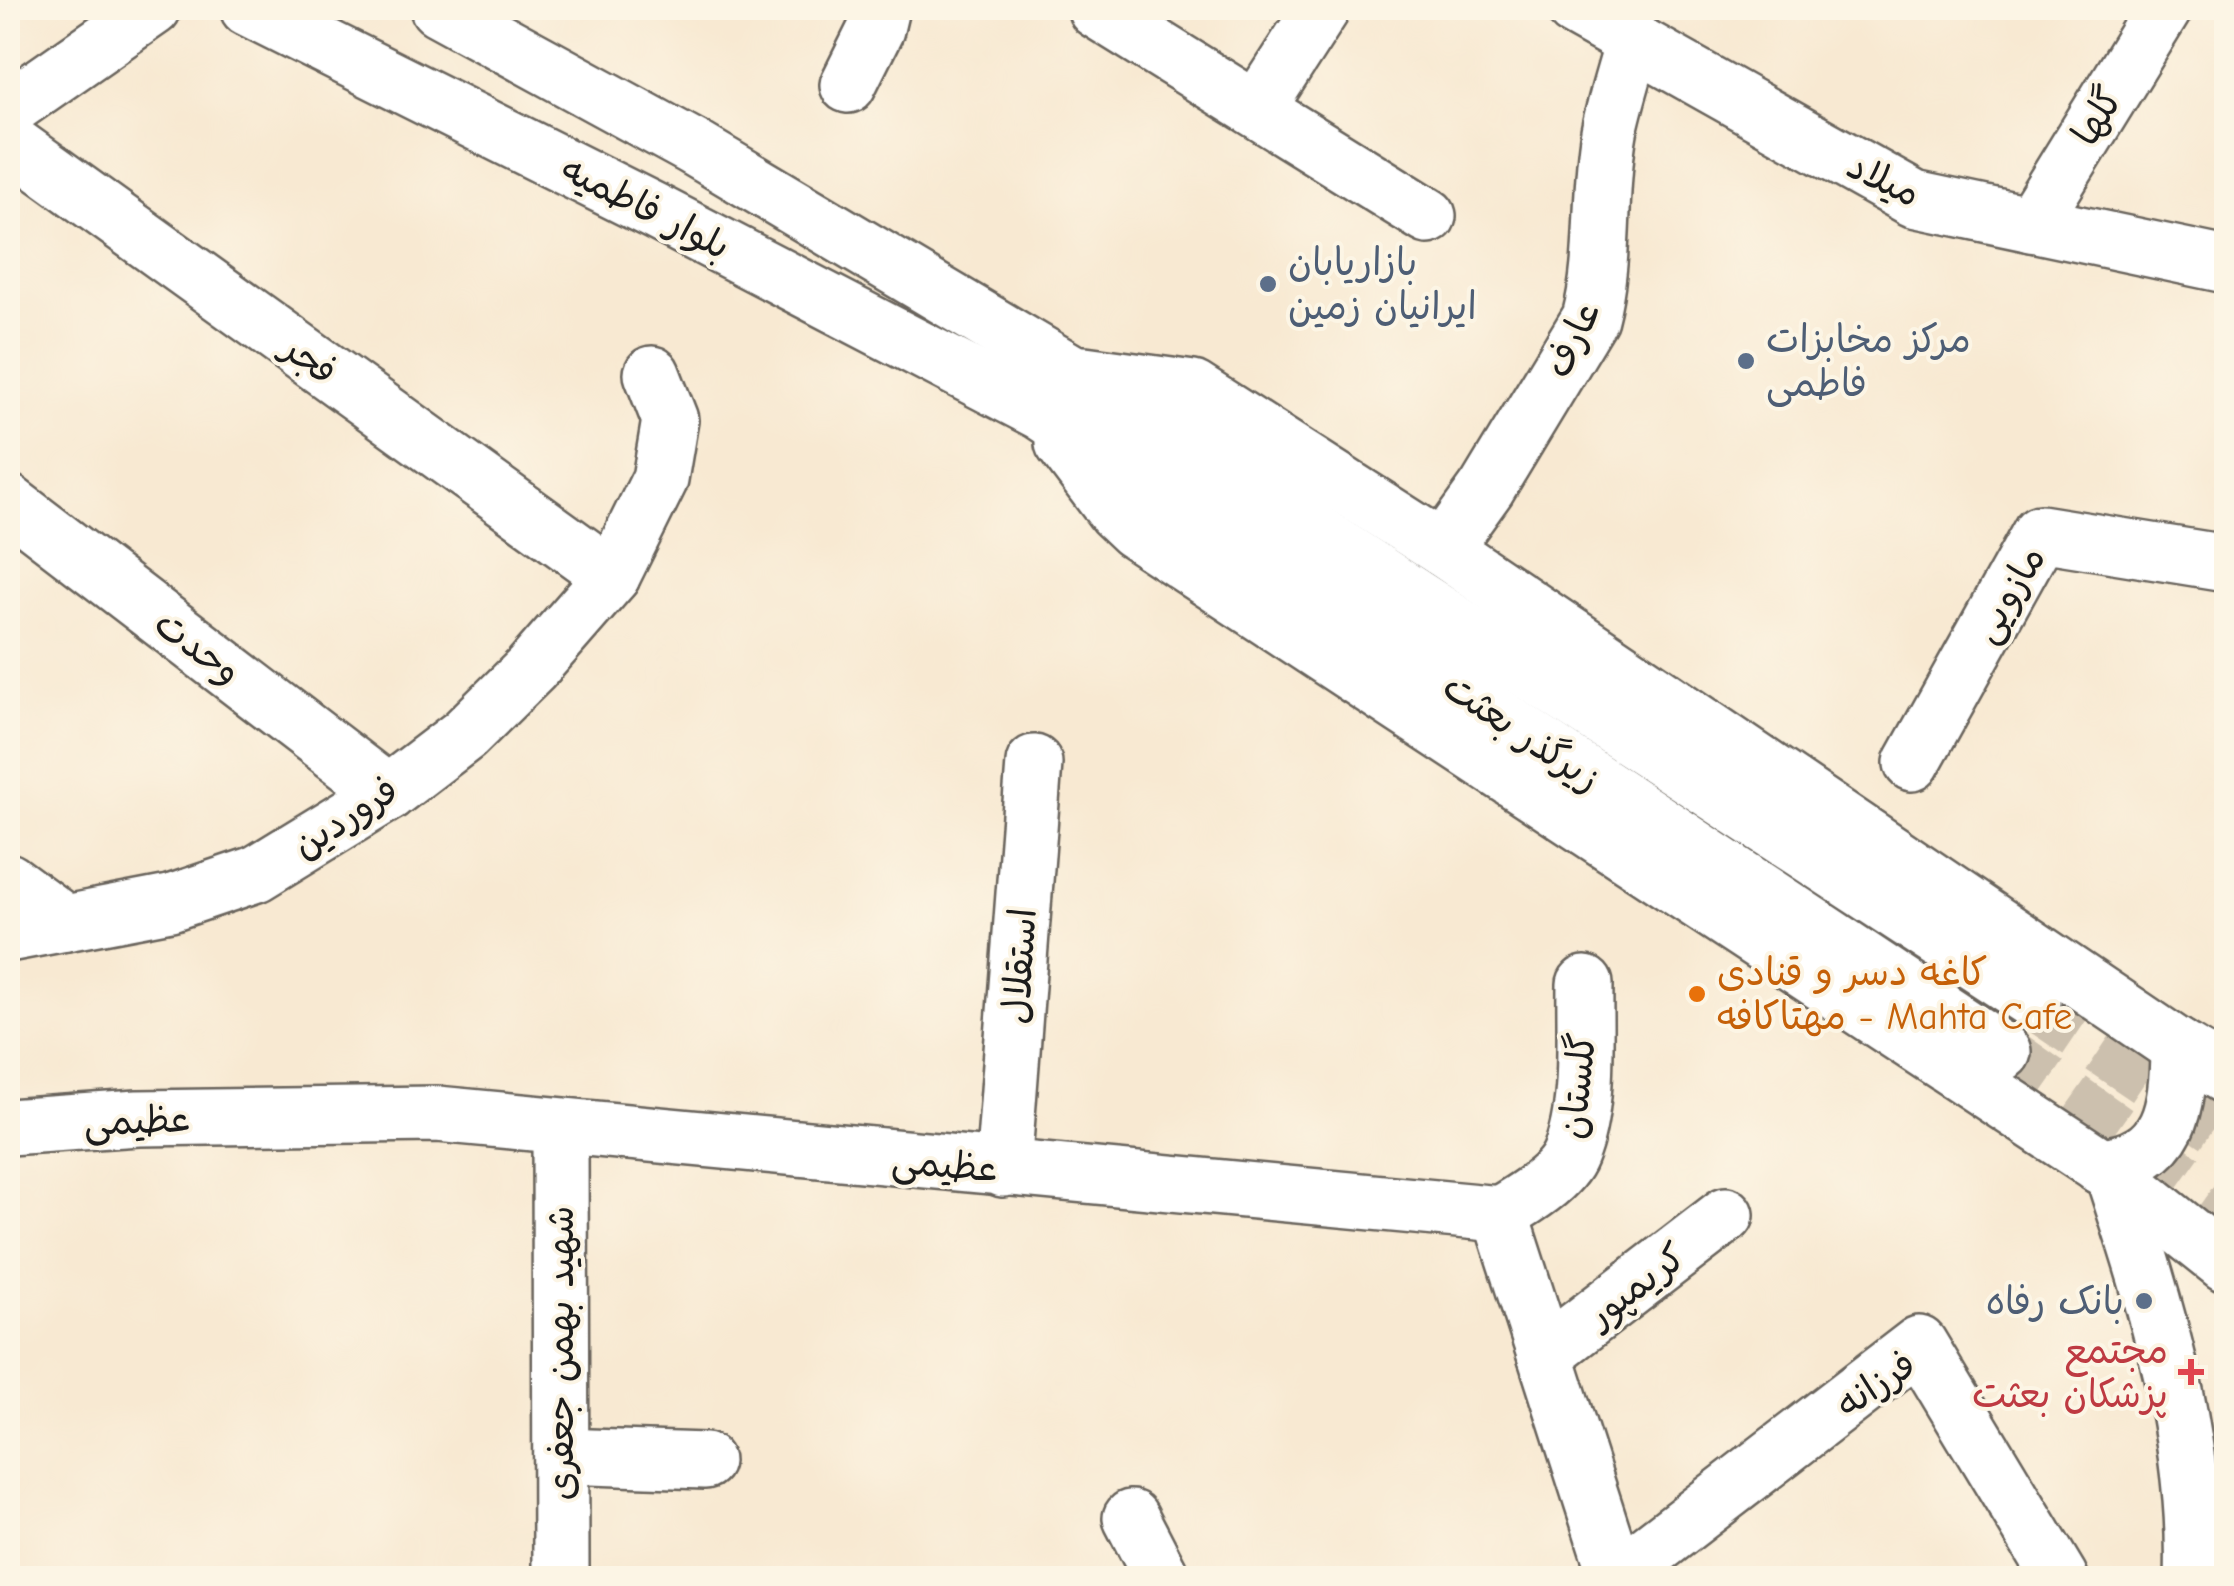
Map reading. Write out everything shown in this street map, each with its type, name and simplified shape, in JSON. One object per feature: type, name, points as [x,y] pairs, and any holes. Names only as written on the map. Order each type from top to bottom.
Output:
[{"type":"main road","points":[[8,109],[153,8]]},
{"type":"main road","name":"بلوار فاطمیه","points":[[248,8],[656,212],[1056,392]]},
{"type":"main road","name":"بلوار فاطمیه","points":[[438,8],[693,146],[1056,392]]},
{"type":"main road","points":[[848,85],[876,28],[881,8]]},
{"type":"main road","points":[[1257,109],[1322,8]]},
{"type":"main road","name":"میلاد","points":[[1574,8],[1914,199],[2226,265]]},
{"type":"main road","name":"گلها","points":[[2030,224],[2164,8]]},
{"type":"main road","points":[[1096,10],[1428,216]]},
{"type":"main road","name":"عارف","points":[[1443,549],[1486,488],[1590,318],[1598,289],[1600,219],[1610,132],[1633,42]]},
{"type":"main road","name":"فجر","points":[[8,141],[612,576]]},
{"type":"main road","name":"فروردین","points":[[8,934],[170,903],[256,874],[388,793],[464,735],[531,669],[612,576],[660,479],[670,420],[652,374]]},
{"type":"main road","points":[[2226,1076],[1443,549],[1193,388],[1056,392],[1080,466],[1134,530],[2107,1170],[2226,1264]]},
{"type":"main road","name":"زیرگذر بعثت","points":[[1056,392],[2034,1001]]},
{"type":"main road","name":"زیرگذر بعثت","points":[[1056,392],[2003,1052]]},
{"type":"main road","name":"وحدت","points":[[8,502],[388,793]]},
{"type":"main road","name":"مازویی","points":[[1912,764],[2040,534],[2226,563]]},
{"type":"main road","name":"استقلال","points":[[1003,1169],[1034,763]]},
{"type":"main road","points":[[8,881],[65,923]]},
{"type":"main road","name":"گلستان","points":[[1500,1214],[1536,1192],[1569,1157],[1582,1099],[1585,984]]},
{"type":"main road","points":[[2107,1170],[2152,1146],[2167,1127],[2178,1087],[2178,1047]]},
{"type":"main road","name":"عظیمی","points":[[8,1127],[138,1118],[437,1114],[1500,1214]]},
{"type":"main road","name":"شهید بهمن جعفری","points":[[560,1128],[561,1578]]},
{"type":"main road","points":[[2107,1170],[2160,1317],[2179,1403],[2194,1529],[2192,1578]]},
{"type":"main road","points":[[1500,1214],[1617,1578]]},
{"type":"main road","name":"کریمپور","points":[[1545,1354],[1726,1215]]},
{"type":"main road","name":"فرزانه","points":[[1617,1578],[1920,1344],[2060,1578]]},
{"type":"main road","points":[[561,1456],[706,1461]]},
{"type":"main road","points":[[1131,1518],[1162,1578]]},
{"type":"main road","points":[[2218,1578],[2226,1567]]},
{"type":"tunnel","points":[[2033,1001],[2226,1131]]},
{"type":"tunnel","points":[[2003,1052],[2226,1210]]},
{"type":"place","name":"بازاریابان ایرانیان زمین","points":[[1268,284]]},
{"type":"place","name":"مرکز مخابزات فاطمی","points":[[1746,361]]},
{"type":"place","name":"کاغه دسر و قنادی مهتاکافه - Mahta Cafe","points":[[1697,994]]},
{"type":"place","name":"بانک رفاه","points":[[2144,1301]]},
{"type":"place","name":"مجتمع پزشکان بعثت","points":[[2191,1372]]}]
